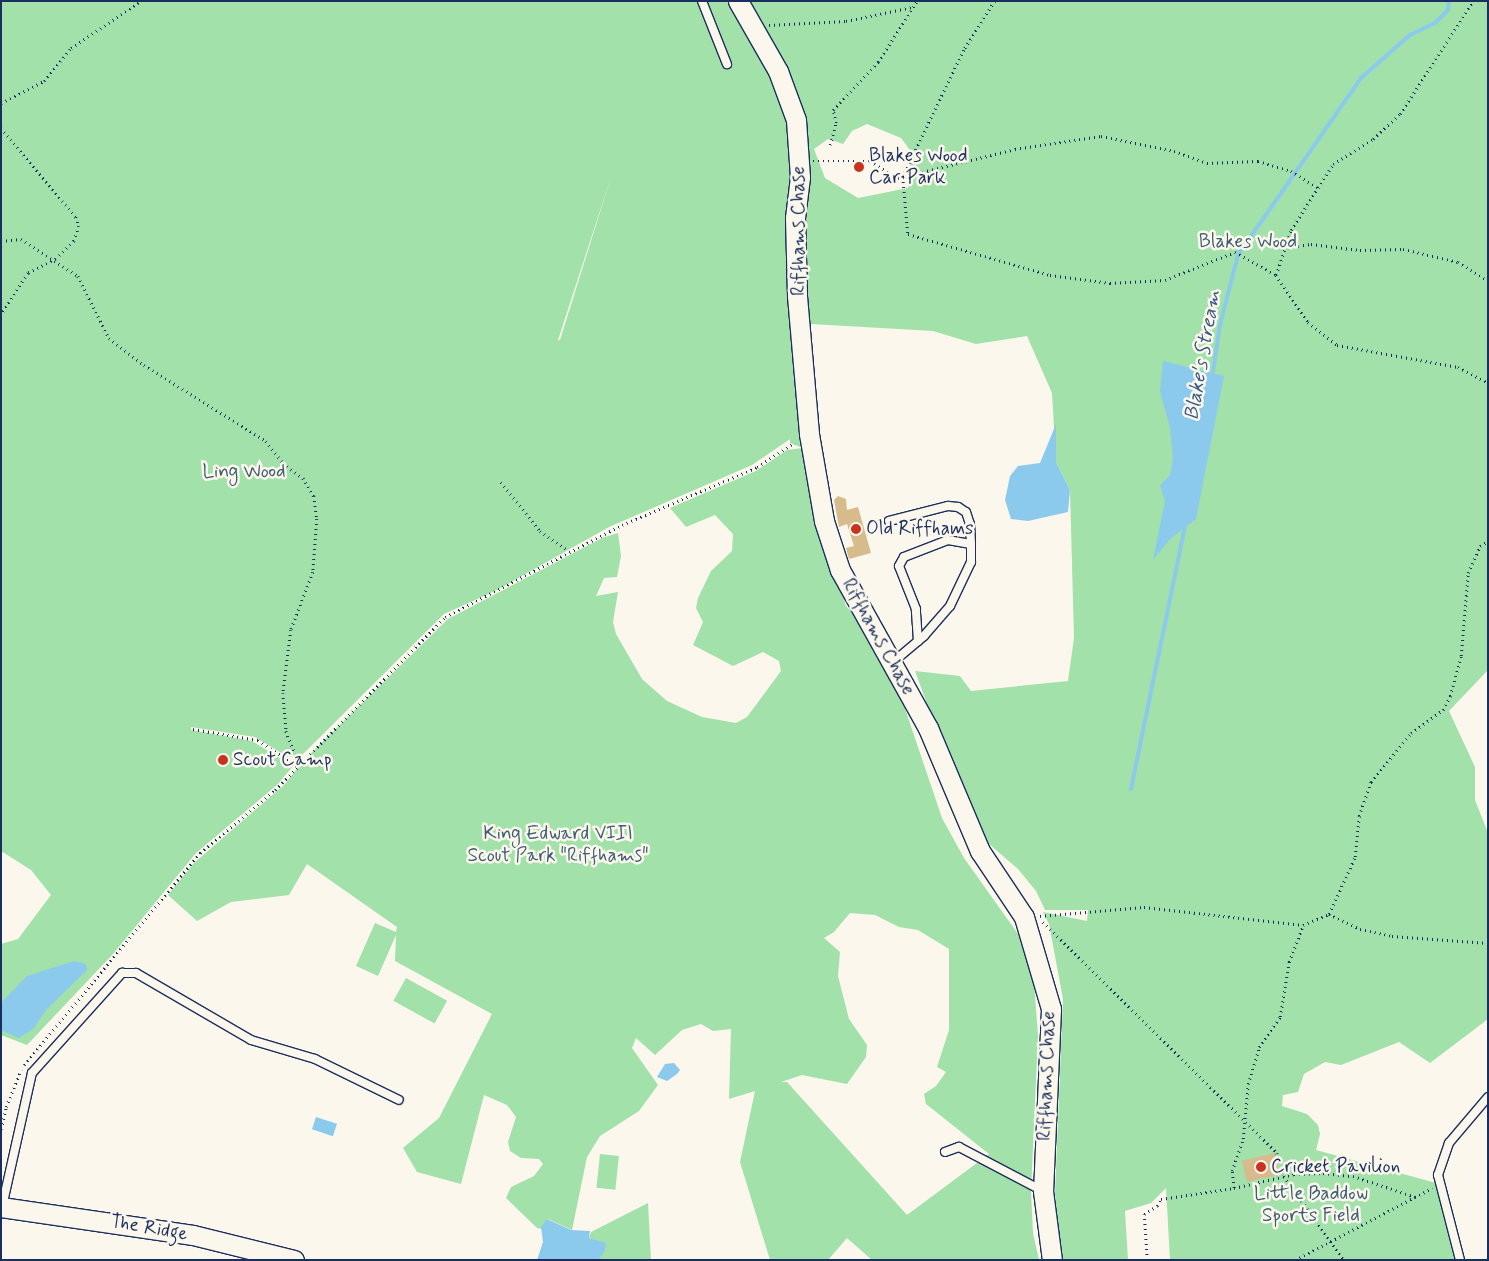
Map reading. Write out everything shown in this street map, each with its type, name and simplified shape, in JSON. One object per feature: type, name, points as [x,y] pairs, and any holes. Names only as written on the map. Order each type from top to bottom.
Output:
[{"type":"street","name":"Riffhams Chase","points":[[738,1],[755,25],[778,71],[796,120],[799,159],[795,254],[810,434],[824,521],[840,570],[893,662],[928,728],[980,851],[1024,917],[1051,1010],[1043,1191],[1052,1260]]},
{"type":"street","name":"The Ridge","points":[[2,1207],[193,1235],[294,1260]]},
{"type":"lane","points":[[702,1],[727,64]]},
{"type":"lane","points":[[889,522],[958,508],[966,512],[970,524],[971,544],[971,562],[950,606],[918,641],[893,662]]},
{"type":"lane","points":[[918,641],[916,609],[899,566],[904,557],[948,540],[971,544]]},
{"type":"lane","points":[[2,1207],[32,1073],[122,972],[136,973],[251,1040],[315,1059],[399,1100]]},
{"type":"lane","points":[[1460,1260],[1438,1175],[1449,1143],[1488,1097]]},
{"type":"lane","points":[[945,1152],[959,1148],[1043,1191]]},
{"type":"path","points":[[1,103],[44,81],[71,48],[141,1]]},
{"type":"path","points":[[830,144],[836,123],[833,110],[878,62],[917,1]]},
{"type":"path","points":[[995,1],[964,50],[903,177],[908,234],[1050,275],[1110,283],[1165,280],[1234,252],[1276,275],[1308,322],[1337,345],[1458,367],[1488,383]]},
{"type":"path","points":[[1276,275],[1283,248],[1317,187],[1333,164],[1373,139],[1400,114],[1473,1]]},
{"type":"path","points":[[755,25],[846,21],[914,8]]},
{"type":"path","points":[[1,128],[76,217],[79,226],[74,241],[56,259],[28,273],[1,315]]},
{"type":"path","points":[[799,159],[870,161],[898,178],[1015,150],[1101,136],[1174,151],[1207,163],[1258,161],[1290,171],[1302,180],[1317,187]]},
{"type":"path","points":[[1,241],[21,239],[56,259],[78,276],[109,338],[144,365],[266,442],[283,463],[304,478],[314,496],[317,519],[313,572],[291,630],[283,693],[286,731],[298,764]]},
{"type":"path","points":[[1283,248],[1311,244],[1360,250],[1403,249],[1458,262],[1488,281]]},
{"type":"path","points":[[1,1129],[6,1107],[27,1061],[200,853],[275,790],[298,764],[445,616],[478,603],[569,551],[757,467],[810,434]]},
{"type":"path","points":[[501,482],[540,531],[569,551]]},
{"type":"path","points":[[1344,1260],[1284,1176],[1277,1153],[1036,916],[1144,907],[1303,925],[1329,914],[1355,857],[1359,816],[1371,782],[1411,733],[1443,710],[1450,696],[1461,656],[1468,573],[1480,546],[1488,541]]},
{"type":"path","points":[[193,729],[258,740],[298,764]]},
{"type":"path","points":[[1329,914],[1360,929],[1392,936],[1488,943]]},
{"type":"path","points":[[1234,1188],[1232,1171],[1243,1139],[1244,1120],[1259,1047],[1280,1017],[1288,962],[1303,925]]},
{"type":"path","points":[[1147,1260],[1144,1214],[1171,1195],[1234,1188],[1284,1176],[1323,1173],[1353,1176],[1416,1197]]},
{"type":"path","points":[[1295,1260],[1440,1184]]},
{"type":"green space","points":[[1,1],[1488,1],[1488,670],[1449,711],[1475,767],[1475,800],[1488,833],[1488,1019],[1430,1063],[1399,1042],[1341,1065],[1325,1062],[1304,1074],[1298,1092],[1283,1095],[1282,1106],[1307,1114],[1318,1125],[1320,1134],[1316,1150],[1436,1183],[1455,1260],[1170,1260],[1166,1188],[1151,1203],[1125,1211],[1128,1260],[1061,1260],[1055,1194],[1063,999],[1049,924],[1043,912],[1087,921],[1088,910],[1045,910],[1036,891],[1018,869],[973,830],[915,671],[960,676],[971,691],[1068,681],[1074,638],[1070,490],[1056,462],[1052,393],[1027,336],[976,344],[933,331],[794,323],[837,577],[846,606],[868,630],[898,688],[942,818],[964,858],[1018,934],[1034,983],[1038,1035],[1031,1191],[1033,1233],[1039,1260],[872,1260],[847,1238],[828,1260],[770,1260],[740,1162],[755,1091],[729,1099],[731,1029],[713,1031],[701,1024],[682,1030],[655,1055],[636,1038],[632,1048],[658,1085],[639,1111],[600,1136],[587,1157],[572,1230],[548,1219],[542,1229],[537,1228],[506,1198],[511,1187],[534,1176],[543,1164],[539,1159],[521,1158],[510,1151],[508,1142],[516,1117],[507,1105],[484,1095],[461,1184],[417,1172],[403,1148],[439,1118],[492,1014],[395,961],[396,935],[378,976],[356,966],[375,923],[396,932],[397,927],[307,864],[289,895],[231,902],[197,921],[168,895],[194,863],[284,785],[305,759],[448,619],[602,538],[618,533],[621,556],[617,577],[604,578],[596,596],[618,592],[613,622],[616,634],[642,679],[667,701],[702,717],[736,723],[747,717],[781,671],[779,661],[763,652],[733,666],[693,645],[703,622],[696,608],[698,598],[711,571],[732,551],[733,534],[715,515],[686,527],[670,508],[756,471],[787,450],[803,448],[790,443],[790,439],[752,465],[609,527],[497,590],[444,614],[301,756],[288,757],[255,737],[191,727],[191,730],[252,741],[293,766],[278,784],[196,853],[113,954],[27,1045],[1,1035],[1,944],[18,939],[51,895],[31,870],[1,851]],"holes":[[[867,124],[901,138],[912,153],[908,188],[858,198],[825,178],[814,149],[828,139],[843,144],[852,131]],[[612,174],[560,340],[558,340]],[[850,913],[875,915],[899,927],[918,930],[949,949],[949,1030],[937,1067],[946,1072],[936,1086],[924,1094],[926,1104],[989,1154],[907,1215],[787,1082],[781,1082],[802,1075],[847,1084],[866,1057],[867,1045],[849,1019],[838,976],[840,952],[824,938],[834,932]]]},
{"type":"green space","points":[[406,978],[447,1001],[435,1024],[393,1001]]},
{"type":"green space","points":[[600,1154],[619,1156],[615,1190],[596,1188]]},
{"type":"green space","points":[[648,1203],[651,1260],[598,1260],[606,1244],[589,1238],[591,1232]]},
{"type":"water","points":[[1163,361],[1224,376],[1196,519],[1171,538],[1153,560],[1165,501],[1160,485],[1170,475],[1173,458],[1170,428],[1160,391]]},
{"type":"water","points":[[1056,424],[1056,462],[1070,490],[1068,512],[1028,521],[1011,519],[1005,500],[1010,476],[1018,466],[1040,463]]},
{"type":"water","points":[[74,961],[86,964],[87,970],[47,1009],[33,1029],[19,1038],[1,1030],[1,1003],[27,976]]},
{"type":"water","points":[[674,1063],[680,1070],[677,1074],[667,1081],[657,1077],[665,1064]]},
{"type":"water","points":[[316,1117],[337,1124],[333,1136],[312,1129]]},
{"type":"water","points":[[547,1219],[571,1230],[590,1231],[589,1238],[606,1243],[605,1251],[598,1260],[537,1260],[543,1242],[541,1227]]},
{"type":"building","name":"Old Riffhams","points":[[838,496],[846,499],[847,510],[858,507],[871,553],[849,559],[846,548],[854,546],[847,524],[839,527],[834,500]]},
{"type":"building","name":"Cricket Pavilion","points":[[1275,1153],[1280,1174],[1247,1182],[1242,1161]]},
{"type":"waterway","name":"Blake's Stream","points":[[1212,378],[1220,325],[1238,255],[1361,78],[1410,35],[1435,23],[1448,10],[1449,1]]},
{"type":"waterway","name":"Blake's Stream","points":[[1131,789],[1186,522]]},
{"type":"place","name":"Blakes Wood Car Park","points":[[859,167]]},
{"type":"place","name":"Old Riffhams","points":[[856,529]]},
{"type":"place","name":"Scout Camp","points":[[223,760]]},
{"type":"place","name":"Cricket Pavilion","points":[[1261,1167]]},
{"type":"park label","name":"Blakes Wood","points":[[1248,242]]},
{"type":"park label","name":"Ling Wood","points":[[244,472]]},
{"type":"park label","name":"King Edward VIII Scout Park \"Riffhams\"","points":[[558,845]]},
{"type":"park label","name":"Little Baddow Sports Field","points":[[1311,1205]]}]
